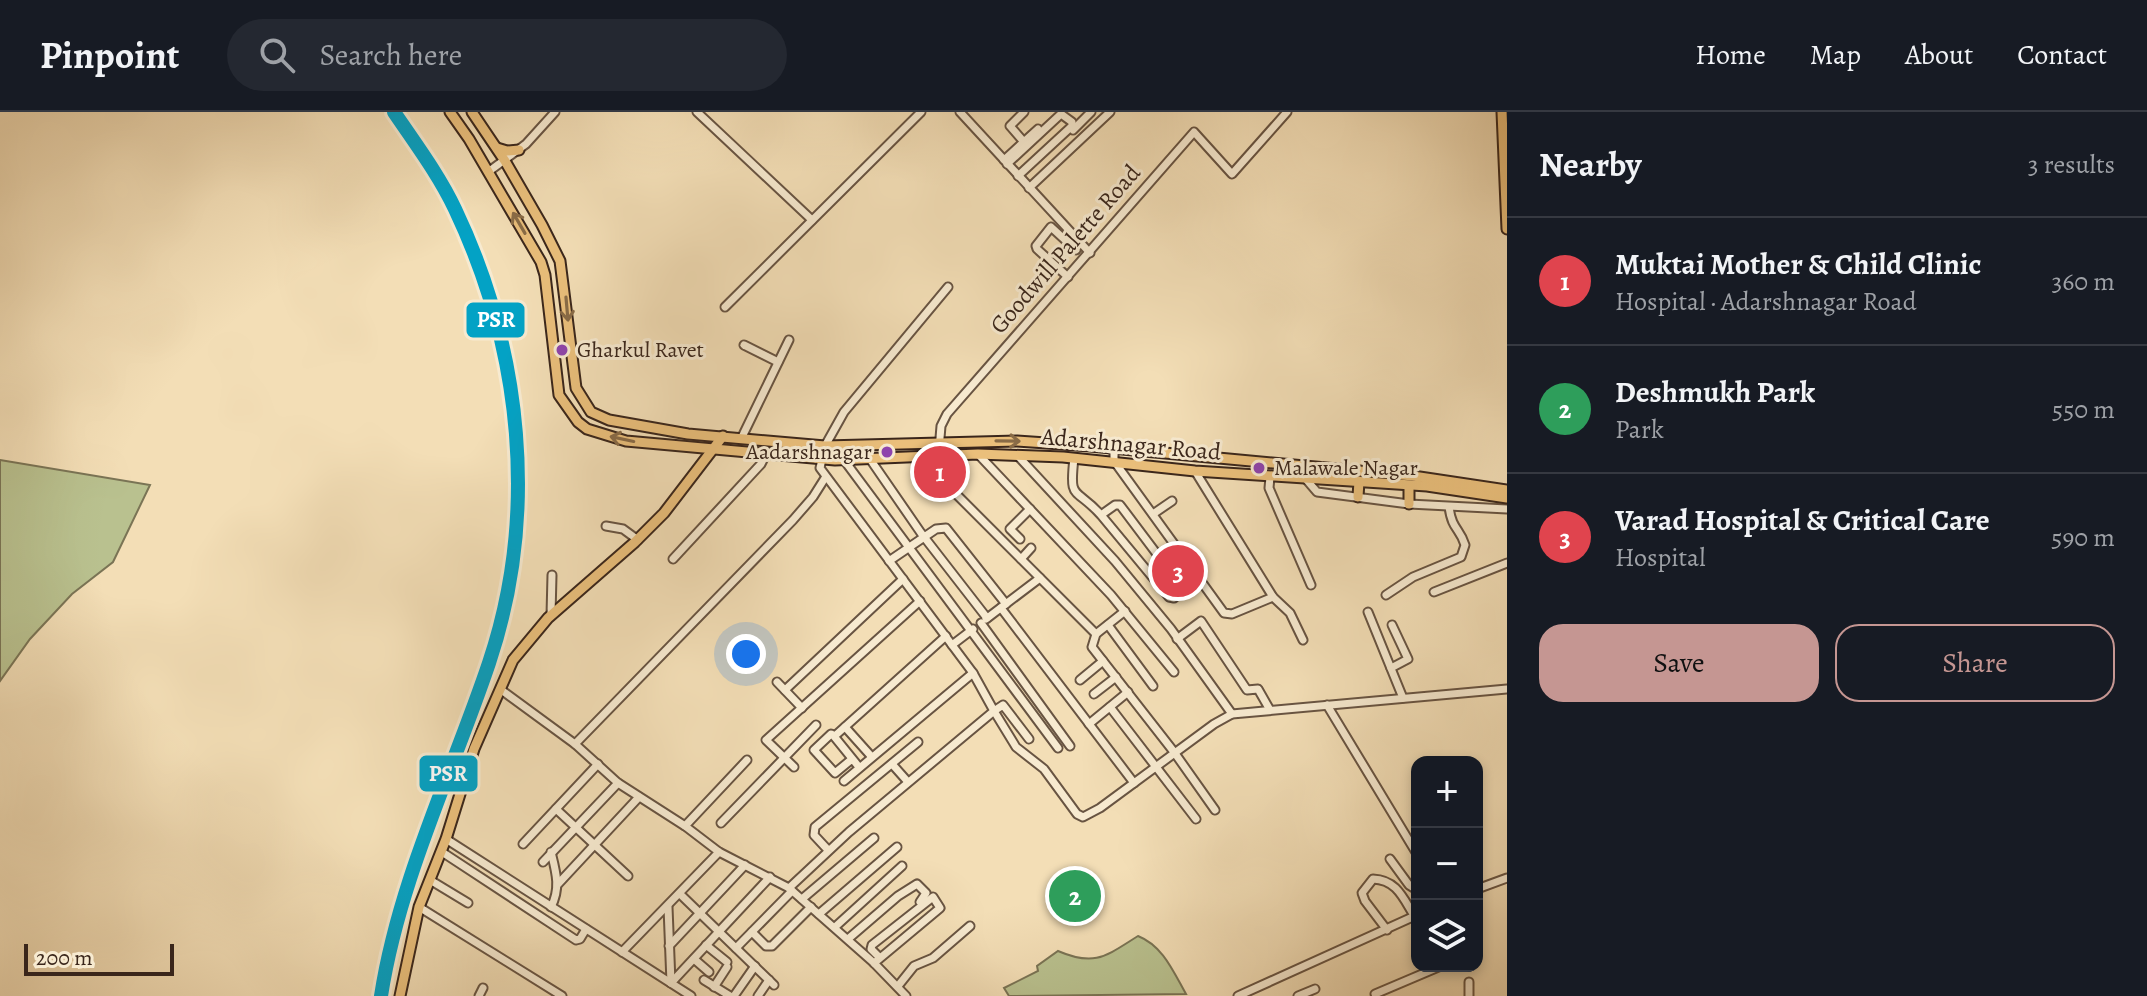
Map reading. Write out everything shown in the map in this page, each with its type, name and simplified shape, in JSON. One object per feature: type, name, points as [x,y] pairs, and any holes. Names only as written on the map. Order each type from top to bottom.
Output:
[{"type":"main road","name":"Adarshnagar Road","points":[[450,112],[541,262],[559,395],[578,422],[587,429],[626,441],[822,459],[978,454],[1074,458],[1195,471],[1359,481],[1507,498]]},
{"type":"main road","points":[[472,112],[505,161]]},
{"type":"main road","points":[[1502,112],[1507,229]]},
{"type":"main road","points":[[497,148],[519,150]]},
{"type":"main road","name":"Adarshnagar Road","points":[[505,161],[560,261],[573,374],[583,401],[591,412],[609,420],[688,434],[825,446],[1017,441],[1413,476],[1507,490]]},
{"type":"main road","points":[[400,996],[419,907],[442,852],[474,749],[524,644],[551,615],[638,540],[676,498],[723,436]]},
{"type":"main road","points":[[1358,497],[1359,481]]},
{"type":"main road","points":[[1409,486],[1409,504]]},
{"type":"street","points":[[488,172],[519,150],[555,112]]},
{"type":"street","points":[[697,112],[812,220]]},
{"type":"street","points":[[725,307],[921,112]]},
{"type":"street","points":[[960,112],[1090,253]]},
{"type":"street","points":[[1024,112],[1010,126],[1030,159]]},
{"type":"street","points":[[1023,146],[1057,112]]},
{"type":"street","points":[[1020,178],[1091,112]]},
{"type":"street","points":[[1029,188],[1110,112]]},
{"type":"street","name":"Goodwill Palette Road","points":[[935,442],[947,414],[1194,132],[1232,174],[1287,112]]},
{"type":"street","points":[[1005,162],[1061,114],[1065,114],[1072,126],[1020,178]]},
{"type":"street","points":[[1031,170],[1039,178]]},
{"type":"street","points":[[1068,277],[1036,246],[1051,227],[1076,250]]},
{"type":"street","points":[[948,287],[844,412],[825,446],[820,468],[973,673],[1016,747],[1044,769],[1080,817],[1090,815],[1174,752],[1232,714],[1507,689]]},
{"type":"street","points":[[742,437],[789,340]]},
{"type":"street","points":[[744,345],[778,362]]},
{"type":"street","points":[[935,442],[939,450],[955,455]]},
{"type":"street","points":[[1114,449],[1114,461],[1224,613],[1232,614],[1273,597]]},
{"type":"street","points":[[673,559],[761,464],[767,452]]},
{"type":"street","points":[[978,454],[1125,611],[1174,672]]},
{"type":"street","points":[[1017,455],[1115,561],[1232,714]]},
{"type":"street","points":[[925,456],[949,488],[1096,634]]},
{"type":"street","points":[[1074,458],[1071,488],[1101,515],[1169,597],[1174,598],[1181,591],[1181,586],[1120,505],[1101,515]]},
{"type":"street","points":[[870,459],[1070,746]]},
{"type":"street","points":[[844,460],[1058,748]]},
{"type":"street","points":[[1195,471],[1273,597],[1290,613],[1303,640]]},
{"type":"street","points":[[1270,477],[1269,488],[1311,585]]},
{"type":"street","points":[[575,744],[793,520],[825,478]]},
{"type":"street","points":[[1304,478],[1317,492],[1409,504],[1507,509]]},
{"type":"street","points":[[1153,514],[1172,501]]},
{"type":"street","points":[[1386,595],[1413,577],[1461,557],[1465,545],[1462,535],[1451,523],[1449,507]]},
{"type":"street","points":[[1020,539],[1010,529],[1030,509]]},
{"type":"street","points":[[606,526],[623,529],[638,540]]},
{"type":"street","points":[[889,561],[940,528],[948,530],[1134,783]]},
{"type":"street","points":[[1021,559],[1031,548]]},
{"type":"street","points":[[1434,592],[1507,563]]},
{"type":"street","points":[[551,615],[552,575]]},
{"type":"street","points":[[952,645],[1040,578]]},
{"type":"street","points":[[785,690],[903,579]]},
{"type":"street","points":[[794,767],[766,740],[920,601]]},
{"type":"street","points":[[1125,611],[1096,634],[1092,647],[1215,810]]},
{"type":"street","points":[[1368,612],[1403,698]]},
{"type":"street","points":[[1177,639],[1201,621],[1247,690],[1258,689],[1270,710]]},
{"type":"street","points":[[1108,625],[1153,686]]},
{"type":"street","points":[[1391,668],[1408,659],[1392,625]]},
{"type":"street","points":[[837,734],[946,636]]},
{"type":"street","points":[[1080,680],[1103,661]]},
{"type":"street","points":[[844,781],[973,673]]},
{"type":"street","points":[[1094,694],[1116,677]]},
{"type":"street","points":[[777,682],[802,708]]},
{"type":"street","points":[[500,689],[575,744],[618,783],[719,852],[790,890],[860,950],[877,960]]},
{"type":"street","points":[[1089,724],[1128,692]]},
{"type":"street","points":[[736,948],[828,850],[994,711],[1003,705],[1029,739]]},
{"type":"street","points":[[1327,705],[1411,844]]},
{"type":"street","points":[[1110,707],[1196,819]]},
{"type":"street","points":[[721,823],[816,725]]},
{"type":"street","points":[[845,727],[871,756]]},
{"type":"street","points":[[852,759],[835,773],[814,750],[831,734],[859,767]]},
{"type":"street","points":[[828,850],[814,835],[815,827],[918,742]]},
{"type":"street","points":[[685,826],[747,760]]},
{"type":"street","points":[[523,844],[598,764]]},
{"type":"street","points":[[892,764],[908,782]]},
{"type":"street","points":[[543,862],[618,783]]},
{"type":"street","points":[[558,884],[639,797]]},
{"type":"street","points":[[556,809],[628,876]]},
{"type":"street","points":[[849,832],[863,847]]},
{"type":"street","points":[[802,899],[874,838]]},
{"type":"street","points":[[446,839],[691,996]]},
{"type":"street","points":[[838,841],[851,857]]},
{"type":"street","points":[[819,914],[897,847]]},
{"type":"street","points":[[442,852],[578,940],[586,929]]},
{"type":"street","points":[[551,852],[558,884],[551,907]]},
{"type":"street","points":[[622,952],[719,852]]},
{"type":"street","points":[[1390,859],[1411,886]]},
{"type":"street","points":[[669,946],[745,865]]},
{"type":"street","points":[[835,927],[902,866]]},
{"type":"street","points":[[671,983],[770,877]]},
{"type":"street","points":[[1483,887],[1507,878]]},
{"type":"street","points":[[1387,930],[1362,893],[1373,879],[1385,879],[1396,886],[1411,908]]},
{"type":"street","points":[[430,880],[468,903]]},
{"type":"street","points":[[848,939],[912,885],[921,885],[926,893],[922,900],[860,950]]},
{"type":"street","points":[[680,894],[771,982],[758,996]]},
{"type":"street","points":[[877,960],[940,908],[933,897],[872,945],[877,960],[906,996]]},
{"type":"street","points":[[419,907],[562,996]]},
{"type":"street","points":[[668,907],[671,983]]},
{"type":"street","points":[[752,932],[766,946],[772,946],[811,907]]},
{"type":"street","points":[[1238,996],[1259,990],[1411,918]]},
{"type":"street","points":[[564,932],[572,920]]},
{"type":"street","points":[[898,986],[914,966],[933,958],[970,926]]},
{"type":"street","points":[[706,945],[727,964],[714,987]]},
{"type":"street","points":[[694,959],[709,972]]},
{"type":"street","points":[[704,980],[728,995],[755,966]]},
{"type":"street","points":[[1373,995],[1427,972]]},
{"type":"street","points":[[1469,982],[1469,996]]},
{"type":"street","points":[[1259,990],[1267,996]]},
{"type":"street","points":[[1298,996],[1311,992]]},
{"type":"green space","points":[[0,460],[150,485],[113,562],[72,594],[30,639],[0,681]]},
{"type":"green space","points":[[1138,936],[1161,953],[1186,994],[1009,996],[1004,988],[1038,971],[1037,966],[1058,951],[1091,959],[1108,954]]},
{"type":"transit line","name":"PSR","points":[[381,996],[389,953],[413,869],[489,663],[505,606],[514,549],[518,491],[516,433],[496,318],[478,263],[449,196],[394,112]]},
{"type":"place","name":"Gharkul Ravet","points":[[562,350]]},
{"type":"place","name":"Aadarshnagar","points":[[887,452]]},
{"type":"place","name":"Malawale Nagar","points":[[1259,468]]},
{"type":"place","name":"Muktai Mother & Child Clinic","points":[[940,472]]},
{"type":"place","name":"Varad Hospital & Critical Care","points":[[1178,571]]},
{"type":"place","name":"Deshmukh Park","points":[[1075,896]]}]
